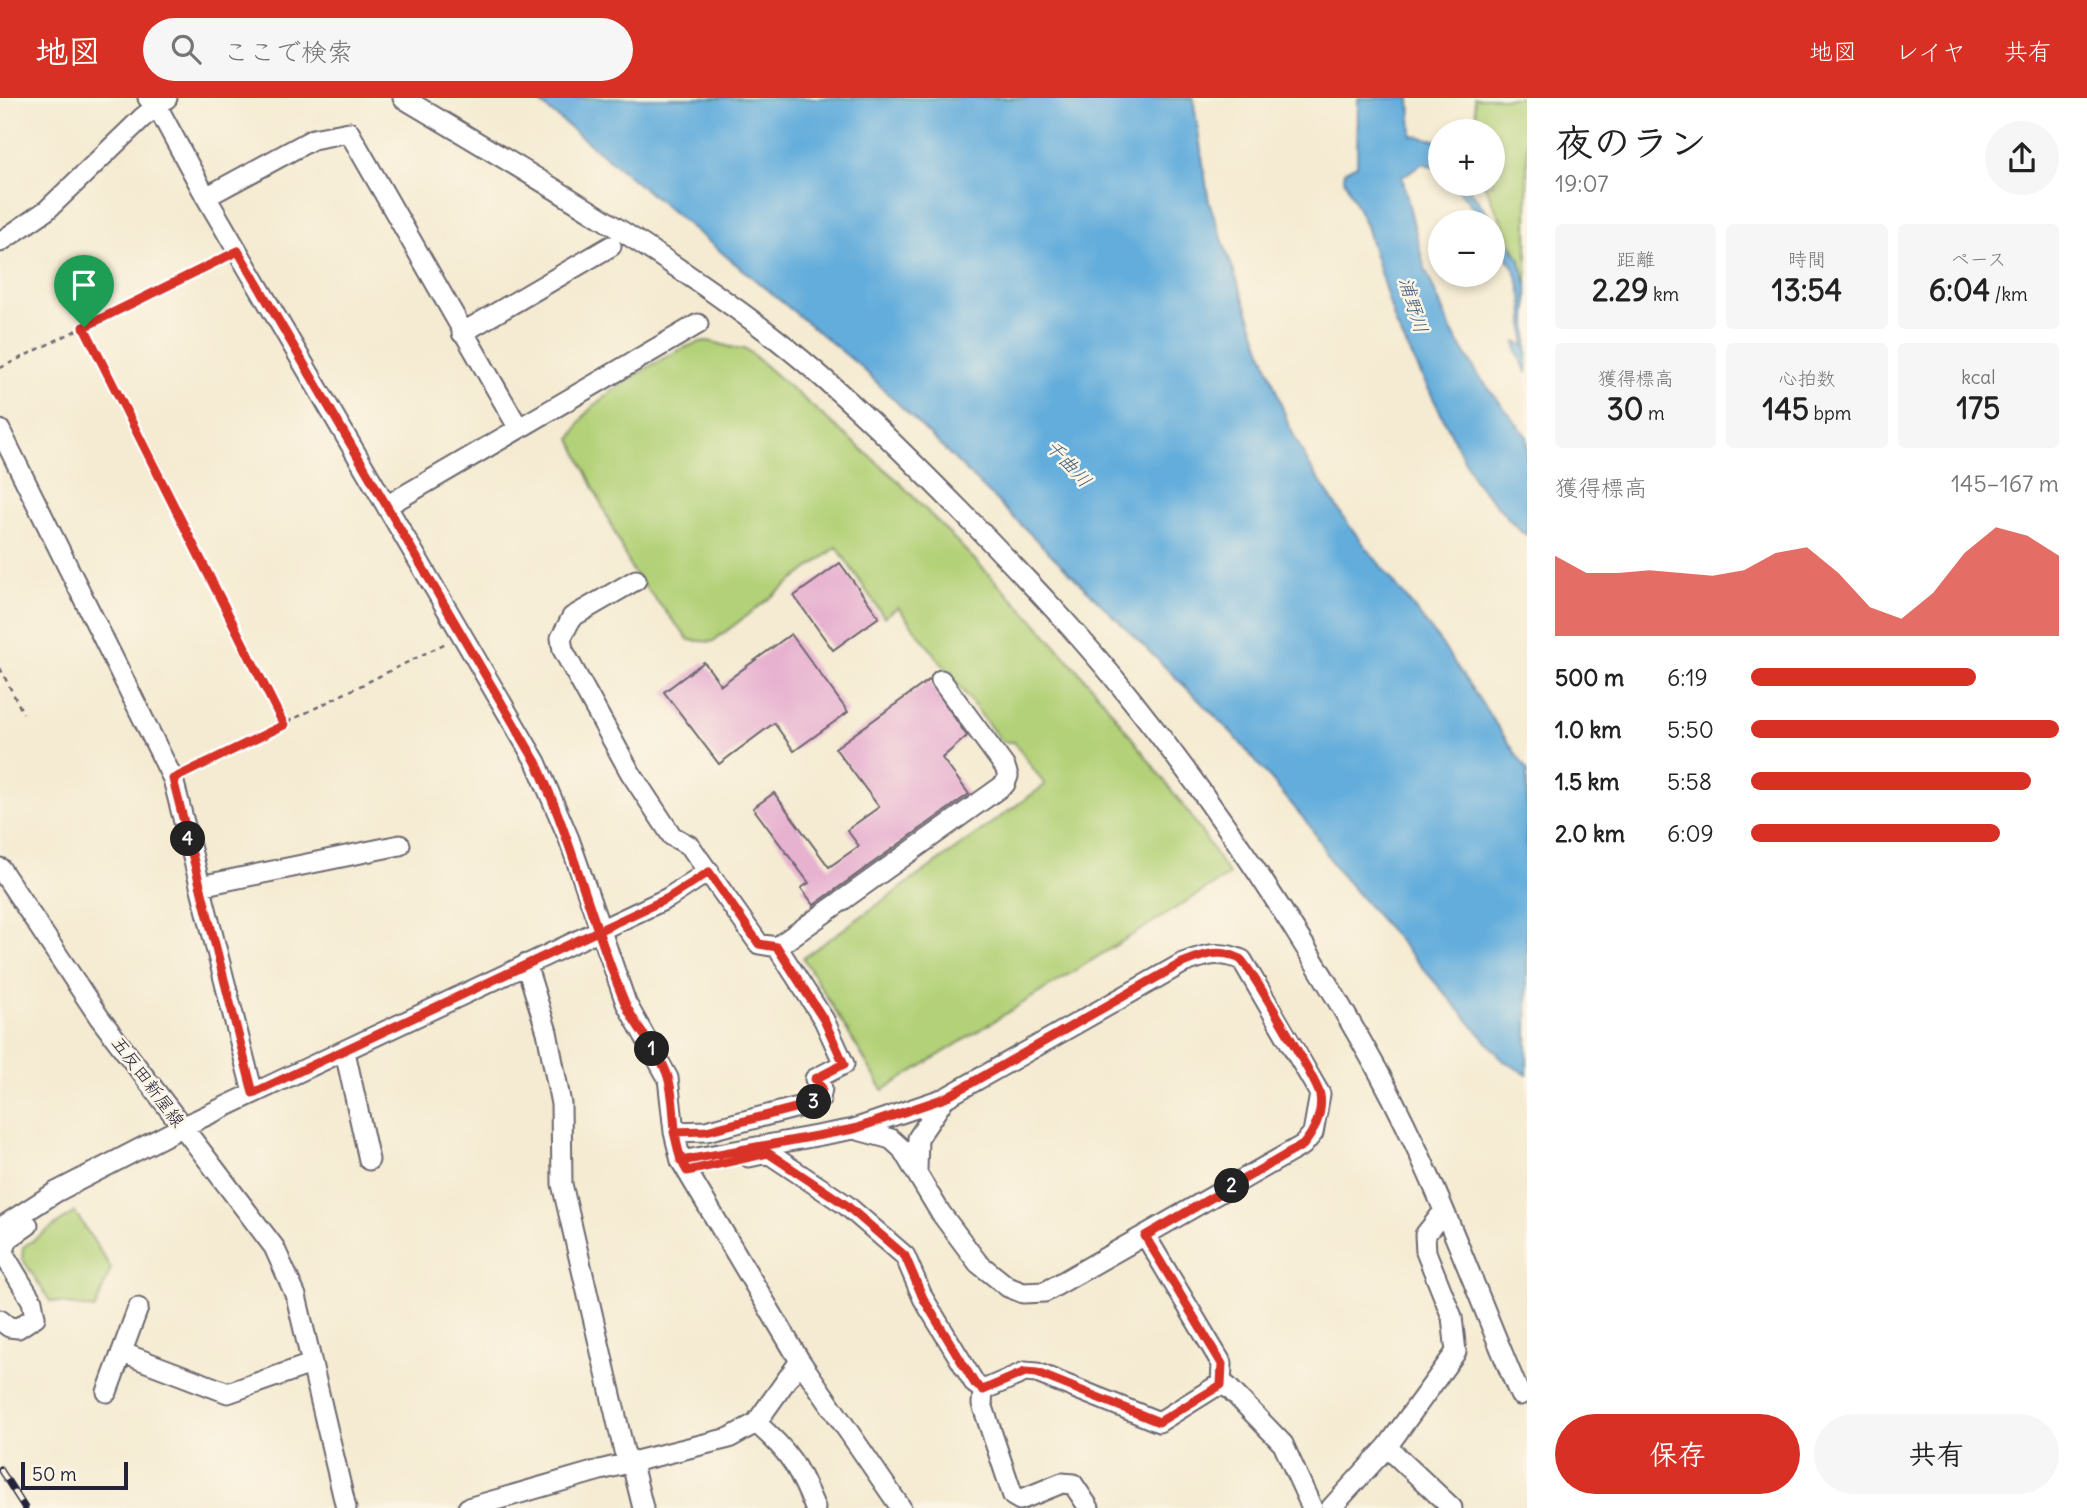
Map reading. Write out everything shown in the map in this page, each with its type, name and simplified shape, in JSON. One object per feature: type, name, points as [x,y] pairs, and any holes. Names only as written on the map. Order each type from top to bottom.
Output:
[{"type":"street","points":[[403,98],[590,211],[766,332],[918,467],[1035,587],[1132,699],[1200,788],[1251,864],[1379,1073],[1444,1211],[1520,1395]]},
{"type":"street","points":[[0,242],[47,210],[158,101],[206,197],[536,762],[569,839],[626,1003],[668,1078],[674,1132],[684,1166],[800,1361],[901,1508]]},
{"type":"street","points":[[206,197],[313,139],[349,132],[462,333],[518,426]]},
{"type":"street","points":[[462,333],[611,246]]},
{"type":"street","points":[[388,505],[518,426],[698,324]]},
{"type":"street","points":[[0,429],[173,779],[253,1093]]},
{"type":"street","points":[[636,580],[572,617],[561,638],[563,650],[630,772],[671,836],[690,846],[701,876],[759,944],[777,947],[1004,784],[1008,776],[1005,767],[941,680]]},
{"type":"street","points":[[200,886],[400,845]]},
{"type":"street","name":"五反田新屋線","points":[[0,868],[67,973],[274,1247],[296,1296],[346,1508]]},
{"type":"street","points":[[0,1228],[56,1192],[182,1126],[345,1052],[668,898],[701,876]]},
{"type":"street","points":[[674,1132],[706,1131],[810,1104],[820,1099],[822,1088],[815,1079],[844,1064],[824,1020],[777,947]]},
{"type":"street","points":[[684,1166],[854,1129],[945,1098],[1182,963],[1207,954],[1226,953],[1242,960],[1320,1094],[1313,1133],[1303,1145],[1045,1292],[1023,1293],[1008,1287],[978,1263],[940,1212],[917,1171],[891,1139],[854,1129]]},
{"type":"street","points":[[526,964],[547,1032],[561,1104],[562,1184],[577,1256],[643,1508]]},
{"type":"street","points":[[345,1052],[369,1160]]},
{"type":"street","points":[[917,1171],[918,1138],[945,1098]]},
{"type":"street","points":[[684,1166],[768,1153],[846,1205],[905,1256],[940,1328],[975,1384],[983,1390]]},
{"type":"street","points":[[0,1320],[18,1328],[31,1322],[36,1309],[3,1258],[8,1239],[66,1200],[95,1173]]},
{"type":"street","points":[[1331,1508],[1387,1447],[1456,1352],[1451,1317],[1426,1252],[1425,1235],[1444,1211]]},
{"type":"street","points":[[1145,1236],[1222,1364],[1221,1385]]},
{"type":"street","points":[[107,1392],[138,1308]]},
{"type":"street","points":[[123,1353],[228,1392],[311,1364]]},
{"type":"street","points":[[468,1508],[600,1470],[630,1465],[729,1438],[756,1423],[800,1361]]},
{"type":"street","points":[[983,1390],[1025,1372],[1037,1373],[1159,1422],[1221,1385],[1227,1387],[1283,1444],[1312,1508]]},
{"type":"street","points":[[983,1390],[982,1404],[1013,1496],[1020,1500],[1062,1483],[1073,1484],[1089,1508]]},
{"type":"street","points":[[756,1423],[784,1448],[799,1470],[815,1508]]},
{"type":"street","points":[[1387,1447],[1452,1508]]},
{"type":"path","points":[[0,368],[238,251]]},
{"type":"path","points":[[84,327],[284,725]]},
{"type":"path","points":[[173,779],[462,635]]},
{"type":"path","points":[[0,668],[23,713]]},
{"type":"green space","points":[[1474,98],[1527,98],[1527,285],[1519,258],[1505,228],[1505,210],[1496,210],[1490,196],[1505,196],[1505,119],[1477,119]]},
{"type":"green space","points":[[705,341],[745,348],[895,478],[1037,624],[1100,696],[1191,816],[1229,875],[883,1090],[803,958],[1045,785],[1014,742],[1002,742],[898,607],[884,617],[837,547],[712,642],[689,640],[633,572],[571,439],[585,415],[607,395],[659,361]]},
{"type":"green space","points":[[75,1212],[111,1268],[95,1309],[50,1301],[22,1258],[23,1247]]},
{"type":"water","name":"千曲川","points":[[534,98],[1193,98],[1209,202],[1289,426],[1308,463],[1348,524],[1439,640],[1527,770],[1527,1075],[1503,1060],[1336,869],[1310,826],[1232,733],[861,367]]},
{"type":"water","name":"浦野川","points":[[1358,98],[1410,98],[1412,135],[1428,138],[1428,165],[1423,163],[1402,177],[1428,275],[1428,287],[1433,287],[1451,330],[1479,376],[1527,437],[1527,535],[1520,531],[1475,481],[1396,325],[1366,226],[1344,179],[1345,171],[1357,165]]},
{"type":"water","points":[[1464,196],[1475,196],[1485,210],[1475,210]]},
{"type":"water","points":[[1505,238],[1519,258],[1527,285],[1527,373],[1517,352],[1516,342],[1524,346],[1524,328],[1523,302],[1514,269],[1505,252]]},
{"type":"building","points":[[840,563],[879,617],[833,650],[794,596]]},
{"type":"building","points":[[791,634],[848,712],[794,751],[774,723],[719,764],[664,692],[704,662],[721,685]]},
{"type":"building","points":[[929,680],[967,736],[942,758],[969,794],[814,905],[801,888],[809,883],[753,808],[774,793],[829,867],[859,846],[847,830],[879,807],[835,748]]},
{"type":"railway","points":[[0,1469],[25,1508]]},
{"type":"route","points":[[84,327],[238,251],[536,762],[569,839],[599,930],[626,1003],[637,1027],[668,1078],[674,1132],[681,1161],[687,1171],[768,1153],[846,1205],[905,1256],[923,1298],[940,1328],[975,1384],[983,1390],[1025,1372],[1037,1373],[1159,1422],[1221,1385],[1222,1364],[1145,1236],[1303,1145],[1313,1133],[1318,1118],[1320,1094],[1256,980],[1242,960],[1226,953],[1207,954],[1182,963],[945,1098],[854,1129],[681,1161],[674,1132],[706,1131],[810,1104],[820,1099],[822,1088],[815,1079],[844,1064],[824,1020],[777,947],[759,944],[709,872],[668,898],[599,930],[469,991],[345,1052],[253,1093],[173,779],[284,725],[84,327]]}]
